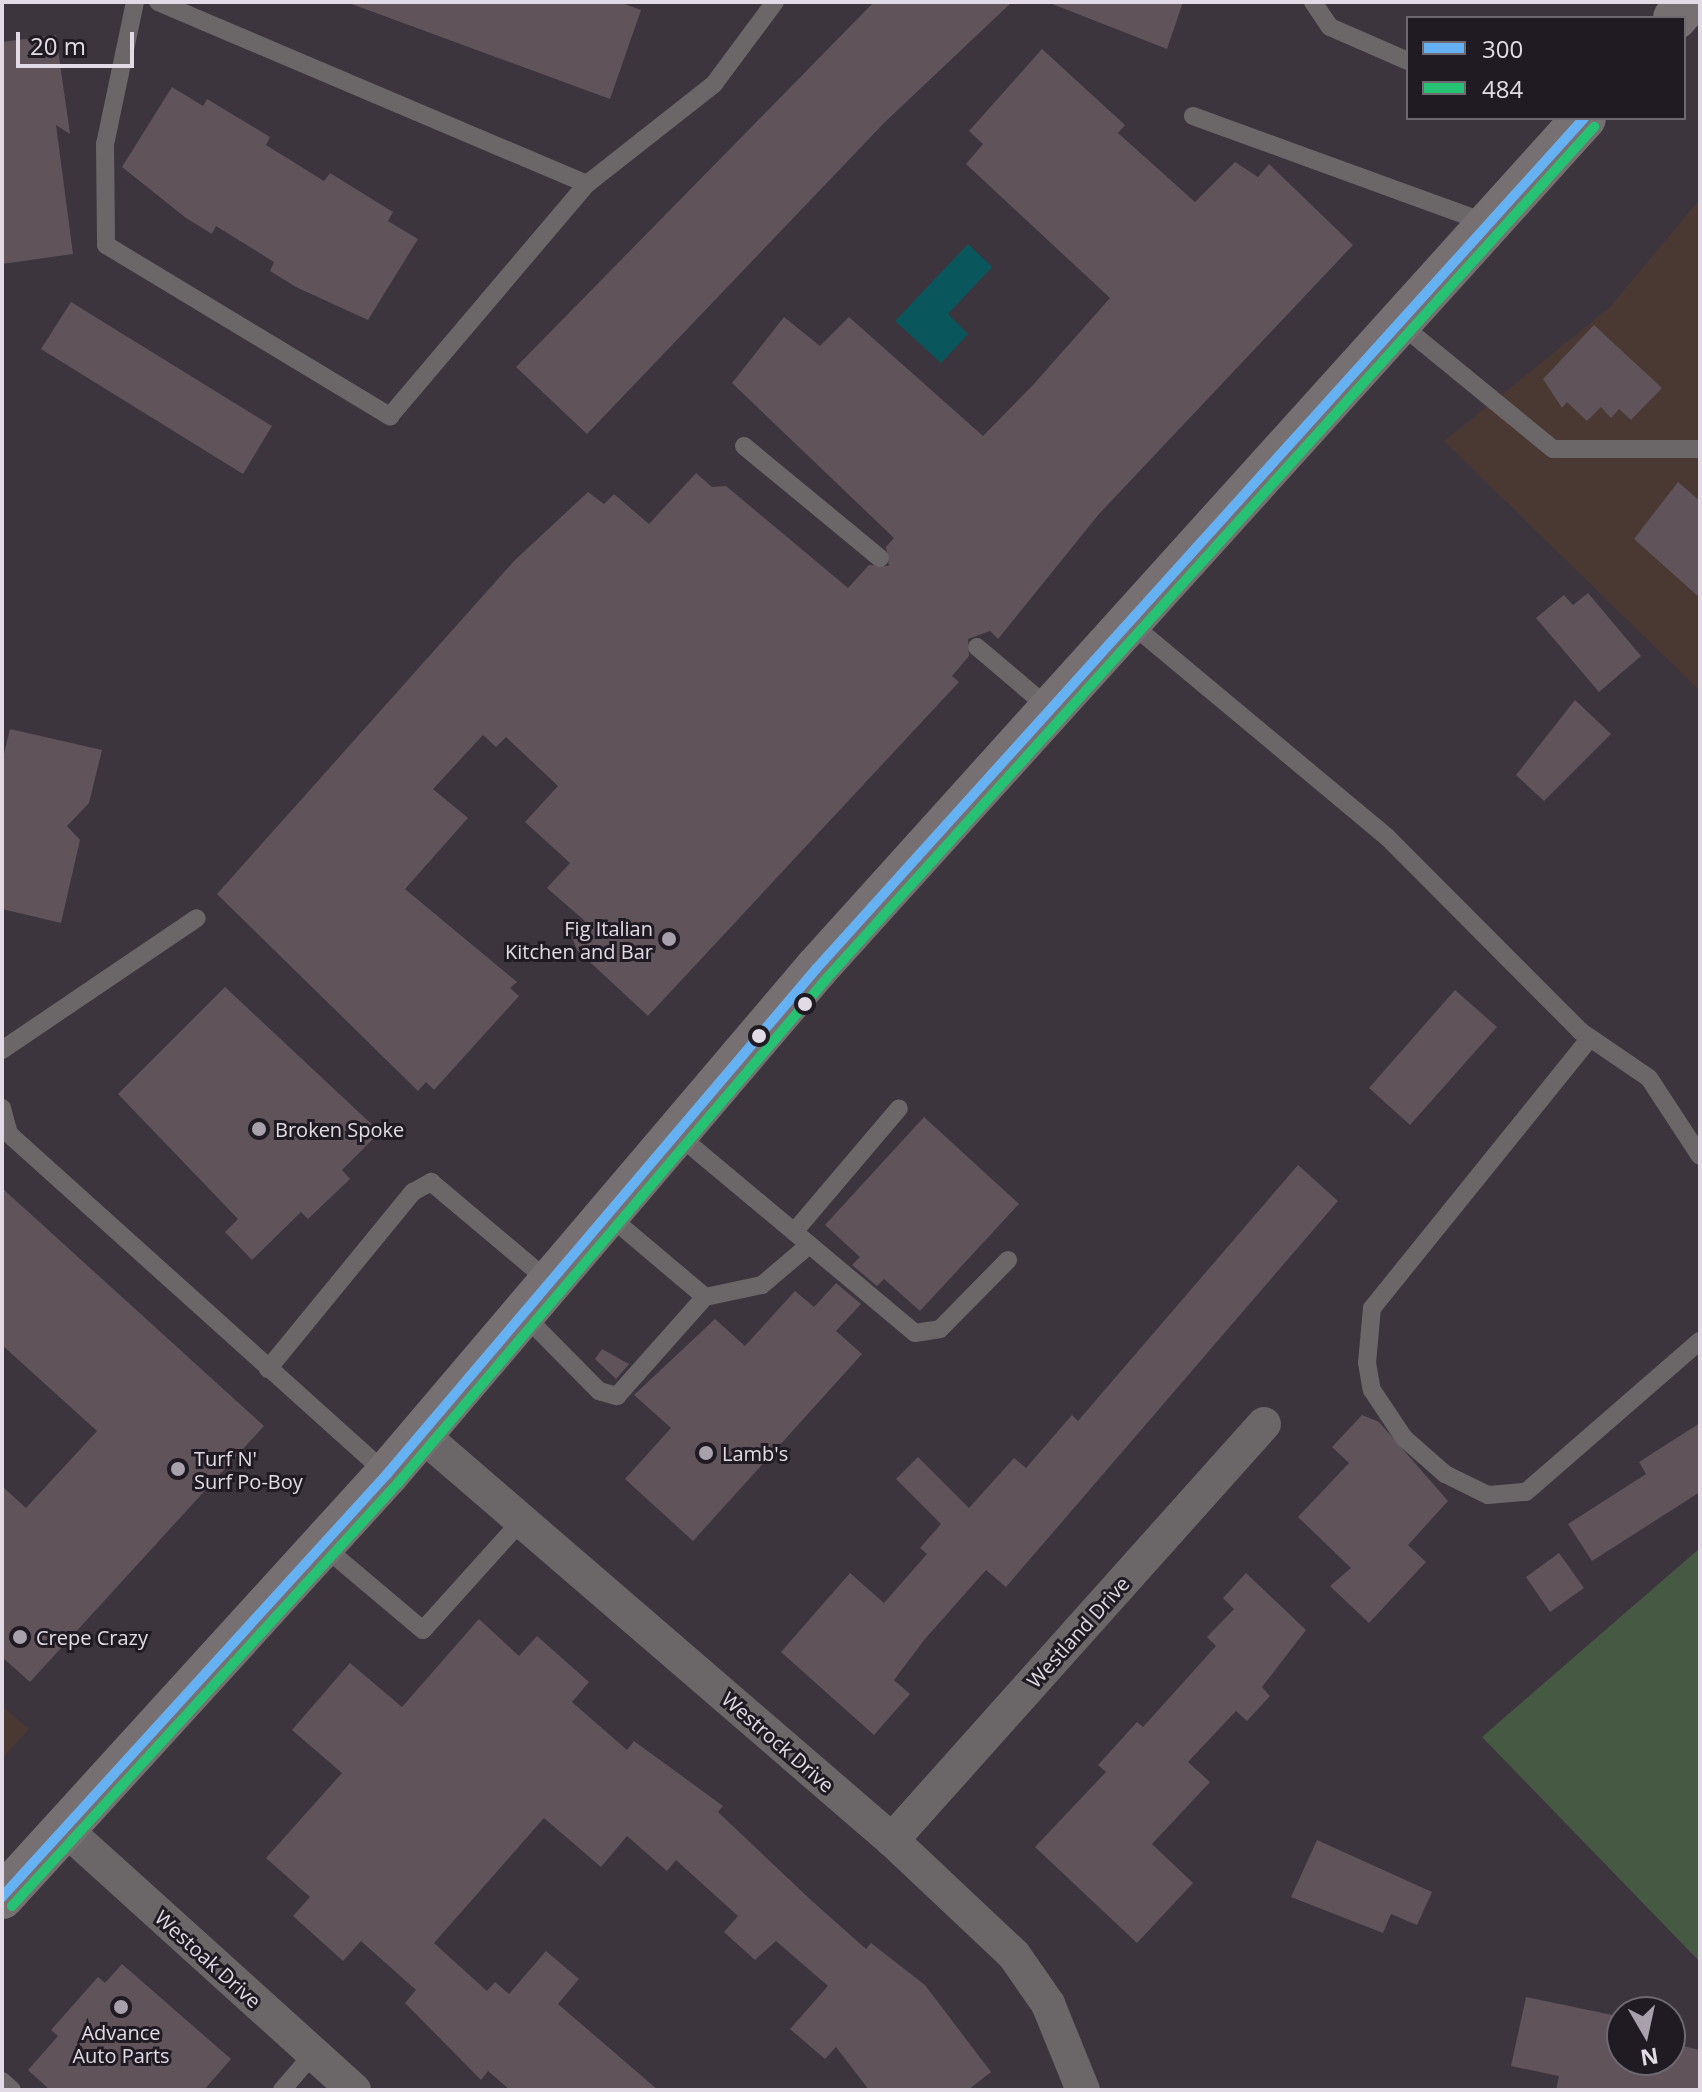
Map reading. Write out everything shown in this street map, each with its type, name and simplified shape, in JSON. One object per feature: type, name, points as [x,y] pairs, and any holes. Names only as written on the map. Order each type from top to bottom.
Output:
[{"type":"main road","points":[[2,1897],[387,1474],[677,1134],[1050,709],[1582,120]]},
{"type":"street","name":"Westland Drive","points":[[892,1840],[1264,1424]]},
{"type":"street","name":"Westrock Drive","points":[[421,1434],[892,1840],[1014,1955],[1048,2004],[1083,2090]]},
{"type":"street","name":"Westoak Drive","points":[[64,1828],[354,2090]]},
{"type":"lane","points":[[135,2],[105,144],[106,245],[390,416],[587,184],[714,84],[775,2]]},
{"type":"lane","points":[[158,2],[587,184]]},
{"type":"lane","points":[[1313,2],[1330,27],[1406,60]]},
{"type":"lane","points":[[1193,116],[1489,224]]},
{"type":"lane","points":[[1399,323],[1553,449],[1700,449]]},
{"type":"lane","points":[[744,446],[880,558]]},
{"type":"lane","points":[[1129,622],[1388,838],[1590,1038],[1649,1078],[1700,1156]]},
{"type":"lane","points":[[977,647],[1050,709]]},
{"type":"lane","points":[[2,1050],[197,918]]},
{"type":"lane","points":[[1590,1038],[1372,1308],[1367,1363],[1372,1390],[1404,1438],[1445,1474],[1488,1495],[1526,1492],[1700,1341]]},
{"type":"lane","points":[[2,1108],[6,1138],[387,1474]]},
{"type":"lane","points":[[794,1232],[899,1108]]},
{"type":"lane","points":[[677,1134],[915,1333],[940,1329],[1008,1260]]},
{"type":"lane","points":[[268,1369],[413,1192],[431,1182],[537,1299],[599,1391],[617,1396],[705,1297],[762,1285],[809,1245]]},
{"type":"lane","points":[[608,1215],[705,1297]]},
{"type":"lane","points":[[322,1545],[423,1630],[521,1521]]},
{"type":"lane","points":[[282,2090],[313,2054]]},
{"type":"lane","points":[[2,2081],[12,2090]]},
{"type":"shaded area","points":[[1700,199],[1700,691],[1444,441],[1609,308]]},
{"type":"shaded area","points":[[2,1706],[29,1729],[2,1759]]},
{"type":"green space","points":[[1700,1548],[1700,1962],[1482,1737]]},
{"type":"water","points":[[968,244],[992,267],[948,314],[968,334],[941,363],[895,321]]},
{"type":"building","points":[[346,2],[619,2],[641,10],[610,99]]},
{"type":"building","points":[[874,2],[1012,2],[885,122],[587,434],[516,367]]},
{"type":"building","points":[[1047,2],[1183,2],[1167,49]]},
{"type":"building","points":[[56,35],[70,134],[56,125],[73,254],[2,264],[2,42]]},
{"type":"building","points":[[1042,49],[1125,125],[1118,133],[1195,202],[1235,162],[1258,177],[1269,164],[1353,245],[1099,514],[998,639],[990,631],[968,639],[969,656],[952,676],[959,682],[648,1016],[577,950],[572,937],[585,921],[547,888],[570,863],[525,822],[558,786],[506,737],[496,747],[483,735],[433,789],[468,818],[405,889],[517,982],[510,988],[519,996],[434,1090],[426,1082],[418,1091],[217,894],[515,560],[588,492],[604,504],[614,494],[649,524],[696,473],[712,487],[726,486],[848,588],[869,565],[889,566],[886,547],[894,538],[732,383],[784,317],[820,346],[849,317],[983,436],[1033,385],[1110,298],[966,164],[983,144],[969,131]]},
{"type":"building","points":[[172,87],[203,106],[207,99],[270,137],[266,145],[324,181],[330,173],[393,212],[388,221],[418,239],[368,320],[296,287],[270,271],[274,262],[216,226],[212,234],[186,218],[122,167]]},
{"type":"building","points":[[71,302],[272,426],[243,474],[41,349]]},
{"type":"building","points":[[1594,325],[1662,388],[1631,420],[1619,409],[1611,418],[1601,407],[1587,421],[1567,402],[1562,408],[1543,379]]},
{"type":"building","points":[[1678,482],[1700,501],[1700,598],[1634,539]]},
{"type":"building","points":[[1588,593],[1641,656],[1599,692],[1536,618],[1564,595],[1573,605]]},
{"type":"building","points":[[1575,700],[1611,734],[1544,801],[1516,775]]},
{"type":"building","points":[[10,729],[102,750],[89,803],[67,826],[80,840],[61,923],[2,909],[2,762]]},
{"type":"building","points":[[225,987],[380,1132],[342,1170],[350,1179],[308,1219],[301,1212],[252,1260],[225,1232],[238,1219],[118,1094]]},
{"type":"building","points":[[1455,990],[1497,1027],[1410,1125],[1369,1088]]},
{"type":"building","points":[[924,1117],[1019,1204],[920,1311],[884,1279],[877,1286],[852,1265],[860,1257],[825,1225]]},
{"type":"building","points":[[1298,1165],[1338,1201],[1006,1587],[986,1570],[925,1639],[894,1680],[910,1694],[874,1735],[781,1652],[850,1573],[884,1603],[927,1554],[920,1548],[941,1524],[896,1479],[918,1457],[969,1508],[1014,1458],[1026,1468],[1072,1415],[1078,1421]]},
{"type":"building","points":[[2,1188],[264,1426],[30,1682],[2,1657],[2,1486],[26,1508],[97,1431],[2,1345]]},
{"type":"building","points":[[836,1283],[861,1304],[836,1331],[862,1354],[693,1541],[625,1479],[671,1428],[634,1395],[715,1319],[745,1346],[795,1291],[814,1307]]},
{"type":"building","points":[[602,1349],[629,1364],[616,1379],[595,1359]]},
{"type":"building","points":[[1362,1415],[1379,1422],[1448,1501],[1408,1545],[1426,1562],[1369,1623],[1330,1586],[1351,1568],[1298,1517],[1349,1463],[1332,1447]]},
{"type":"building","points":[[1700,1423],[1700,1492],[1592,1561],[1568,1524],[1646,1474],[1639,1462]]},
{"type":"building","points":[[1559,1553],[1584,1588],[1550,1612],[1526,1577]]},
{"type":"building","points":[[1246,1573],[1306,1630],[1262,1687],[1270,1696],[1247,1721],[1236,1711],[1188,1762],[1210,1782],[1152,1844],[1193,1883],[1137,1943],[1035,1847],[1106,1772],[1098,1765],[1137,1722],[1143,1727],[1216,1646],[1207,1637],[1234,1609],[1223,1598]]},
{"type":"building","points":[[479,1619],[519,1656],[537,1636],[589,1682],[572,1702],[627,1750],[634,1741],[723,1806],[718,1812],[866,1949],[871,1943],[925,1985],[991,2072],[968,2090],[869,2090],[836,2047],[825,2059],[790,2029],[828,1986],[776,1941],[755,1960],[724,1932],[738,1916],[676,1860],[667,1871],[627,1836],[601,1867],[544,1818],[434,1943],[487,1991],[495,1982],[509,1994],[546,1951],[579,1979],[558,2004],[658,2090],[510,2090],[488,2071],[481,2080],[405,2003],[416,1990],[361,1941],[343,1961],[293,1916],[310,1897],[266,1858],[342,1773],[292,1730],[350,1663],[402,1707]]},
{"type":"building","points":[[1317,1840],[1432,1892],[1417,1925],[1391,1914],[1383,1933],[1291,1897]]},
{"type":"building","name":"Advance Auto Parts","points":[[122,1964],[231,2059],[204,2090],[50,2090],[28,2070],[58,2036],[51,2030],[98,1977],[105,1983]]},
{"type":"building","points":[[1526,1997],[1606,2014],[1606,2076],[1686,2076],[1686,2047],[1700,2050],[1700,2090],[1556,2090],[1559,2076],[1511,2066]]},
{"type":"transit line","name":"300","points":[[2,1897],[387,1474],[816,969],[1582,120]]},
{"type":"transit line","name":"484","points":[[12,1906],[398,1483],[827,978],[1594,127]]},
{"type":"place","name":"Fig Italian Kitchen and Bar","points":[[669,939]]},
{"type":"place","name":"Broken Spoke","points":[[259,1129]]},
{"type":"place","name":"Lamb's","points":[[706,1453]]},
{"type":"place","name":"Turf N' Surf Po-Boy","points":[[178,1469]]},
{"type":"place","name":"Crepe Crazy","points":[[20,1637]]},
{"type":"place","name":"Advance Auto Parts","points":[[121,2007]]}]
